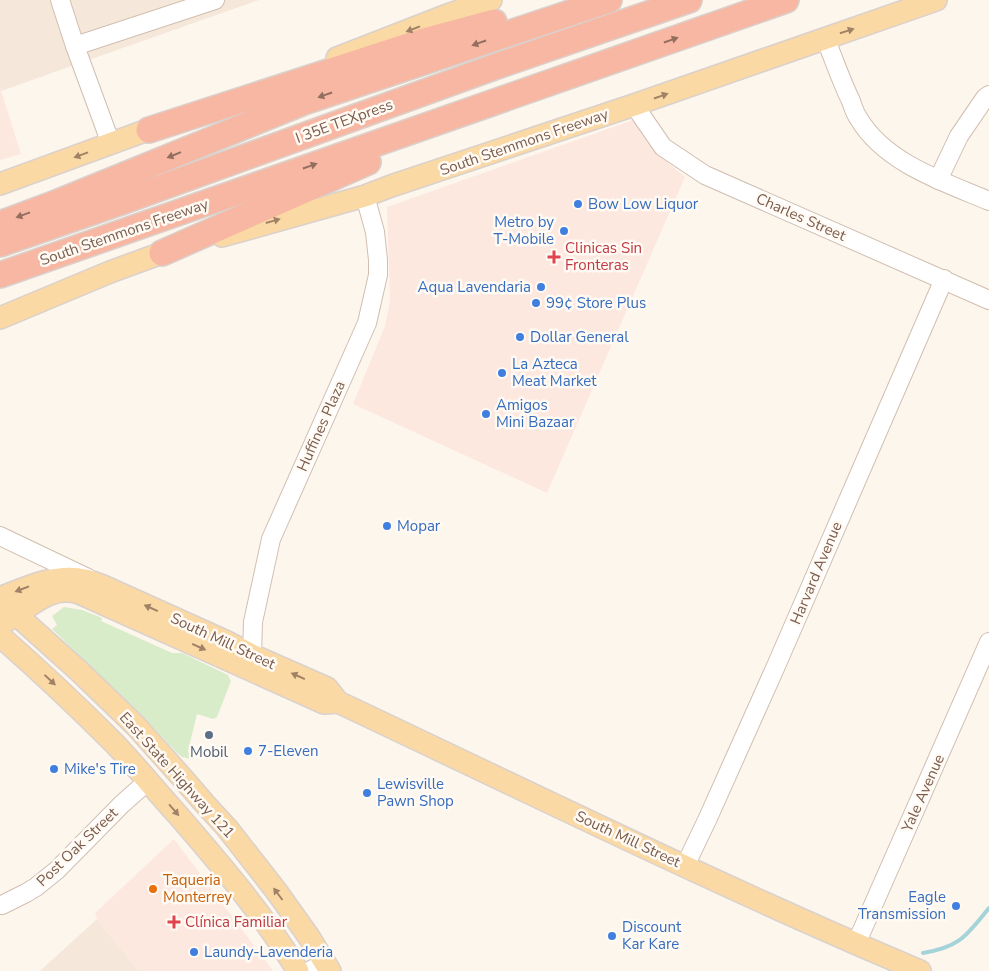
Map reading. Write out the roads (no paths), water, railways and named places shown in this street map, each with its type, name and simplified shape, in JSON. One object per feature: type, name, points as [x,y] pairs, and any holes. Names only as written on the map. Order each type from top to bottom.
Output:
[{"type":"highway","points":[[149,130],[424,41],[574,0]]},
{"type":"highway","points":[[0,224],[304,102],[609,0]]},
{"type":"highway","name":"I 35E TEXpress","points":[[0,244],[497,66],[689,0]]},
{"type":"highway","name":"South Stemmons Freeway","points":[[0,276],[786,0]]},
{"type":"highway","points":[[162,253],[344,172],[575,73]]},
{"type":"highway","points":[[56,203],[98,202],[348,120]]},
{"type":"main road","points":[[6,181],[149,130],[450,14],[492,0]]},
{"type":"main road","name":"South Stemmons Freeway","points":[[0,318],[110,272],[162,253],[365,196],[936,0]]},
{"type":"main road","name":"South Stemmons Freeway","points":[[0,302],[110,272]]},
{"type":"main road","name":"South Mill Street","points":[[0,599],[27,587],[50,580],[83,580],[100,594],[250,662],[324,704],[338,702],[685,866],[920,971]]},
{"type":"main road","name":"South Mill Street","points":[[9,620],[42,598],[58,591],[100,594]]},
{"type":"main road","name":"East State Highway 121","points":[[0,599],[9,620],[79,671],[136,726],[227,828],[278,892],[309,937],[322,968]]},
{"type":"main road","name":"East State Highway 121","points":[[0,636],[48,678],[148,781],[232,878],[270,927],[298,971]]},
{"type":"main road","points":[[0,651],[22,655]]},
{"type":"street","points":[[60,0],[111,144]]},
{"type":"street","points":[[75,46],[215,0]]},
{"type":"street","points":[[825,38],[858,119],[871,135],[891,153],[909,165],[938,180],[989,201]]},
{"type":"street","points":[[938,180],[959,136],[989,95]]},
{"type":"street","name":"Charles Street","points":[[634,105],[663,147],[705,175],[989,300]]},
{"type":"street","name":"Huffines Plaza","points":[[250,662],[253,622],[271,539],[367,323],[378,275],[378,260],[375,232],[365,196]]},
{"type":"street","name":"Harvard Avenue","points":[[685,866],[776,666],[944,279]]},
{"type":"street","name":"South Mill Street","points":[[0,536],[63,566],[100,594]]},
{"type":"street","name":"Yale Avenue","points":[[856,944],[989,642]]},
{"type":"street","name":"Post Oak Street","points":[[2,905],[36,887],[57,870],[119,807],[148,781]]},
{"type":"waterway","points":[[923,953],[954,944],[968,933],[989,908]]},
{"type":"place","name":"Bow Low Liquor","points":[[578,204]]},
{"type":"place","name":"Metro by T-Mobile","points":[[564,231]]},
{"type":"place","name":"Clinicas Sin Fronteras","points":[[554,257]]},
{"type":"place","name":"Aqua Lavendaria","points":[[541,287]]},
{"type":"place","name":"99¢ Store Plus","points":[[536,303]]},
{"type":"place","name":"Dollar General","points":[[520,337]]},
{"type":"place","name":"La Azteca Meat Market","points":[[502,373]]},
{"type":"place","name":"Amigos Mini Bazaar","points":[[486,414]]},
{"type":"place","name":"Mopar","points":[[387,526]]},
{"type":"place","name":"Mobil","points":[[209,735]]},
{"type":"place","name":"7-Eleven","points":[[248,751]]},
{"type":"place","name":"Mike's Tire","points":[[54,769]]},
{"type":"place","name":"Lewisville Pawn Shop","points":[[367,793]]},
{"type":"place","name":"Taqueria Monterrey","points":[[153,889]]},
{"type":"place","name":"Eagle Transmission","points":[[956,906]]},
{"type":"place","name":"Clínica Familiar","points":[[174,922]]},
{"type":"place","name":"Discount Kar Kare","points":[[612,936]]},
{"type":"place","name":"Laundy-Lavenderia","points":[[194,952]]}]
